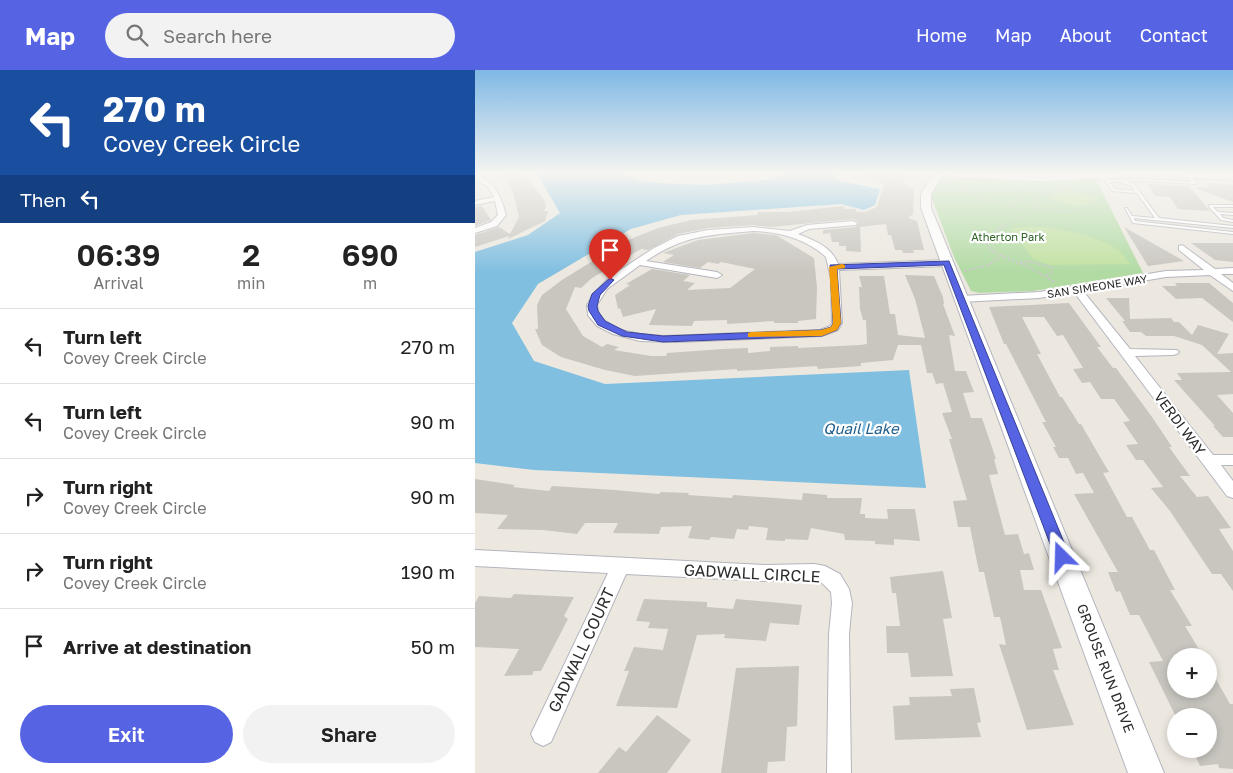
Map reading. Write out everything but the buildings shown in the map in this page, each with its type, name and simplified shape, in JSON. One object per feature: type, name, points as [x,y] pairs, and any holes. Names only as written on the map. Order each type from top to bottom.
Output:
[{"type":"street","points":[[475,232],[494,224],[501,217],[499,207]]},
{"type":"street","name":"GROUSE RUN DRIVE","points":[[926,207],[1147,773]]},
{"type":"street","points":[[791,234],[807,227],[853,223]]},
{"type":"street","points":[[762,229],[791,234],[826,253],[832,261],[837,323],[834,328],[827,332],[663,339],[635,337],[616,331],[601,323],[593,311],[594,300],[601,289],[669,242],[695,235],[762,229]]},
{"type":"street","points":[[1182,248],[1233,288]]},
{"type":"street","points":[[638,262],[717,275]]},
{"type":"street","points":[[833,267],[948,267]]},
{"type":"street","name":"SAN SIMEONE WAY","points":[[961,299],[1019,297],[1172,274],[1233,270]]},
{"type":"street","name":"VERDI WAY","points":[[1077,289],[1233,492]]},
{"type":"street","points":[[1127,353],[1173,352]]},
{"type":"street","points":[[1209,460],[1233,460]]},
{"type":"street","name":"GADWALL CIRCLE","points":[[475,558],[766,573],[814,572],[825,574],[833,580],[840,590],[842,603],[839,634],[839,773]]},
{"type":"street","name":"GADWALL COURT","points":[[543,734],[620,566]]},
{"type":"lane","points":[[1148,207],[1157,219]]},
{"type":"lane","points":[[1211,207],[1222,219],[1233,220]]},
{"type":"lane","points":[[1126,208],[1131,219]]},
{"type":"lane","points":[[1216,213],[1233,214]]},
{"type":"lane","points":[[1131,219],[1157,219],[1230,227],[1232,233],[1131,219]]},
{"type":"lane","points":[[1171,221],[1174,226]]},
{"type":"path","points":[[1015,207],[1026,213]]},
{"type":"path","points":[[1060,286],[1018,262],[992,251],[986,243],[986,238],[1000,227],[1036,208],[1055,212],[1077,211],[1085,207]]},
{"type":"path","points":[[948,267],[977,269],[989,265],[1001,256]]},
{"type":"path","points":[[1018,262],[1030,262],[1051,267],[1052,272],[1045,276]]},
{"type":"green space","name":"Atherton Park","points":[[935,207],[1110,207],[1143,273],[1033,291],[979,293],[971,291],[954,257]]},
{"type":"green space","points":[[1036,227],[1057,229],[1088,236],[1119,250],[1130,264],[1050,265],[1033,259],[1011,228]]},
{"type":"water","name":"Quail Lake","points":[[556,207],[800,207],[681,215],[631,229],[538,284],[512,323],[534,361],[605,384],[909,370],[926,488],[534,470],[475,463],[475,252],[528,235],[560,213]]},
{"type":"water","name":"Quail Lake","points":[[852,207],[871,207],[864,210]]},
{"type":"slow traffic","points":[[751,335],[822,333],[834,328],[837,323],[833,267],[842,267]]},
{"type":"route","points":[[610,280],[596,294],[593,306],[595,316],[608,327],[635,337],[663,339],[822,333],[834,328],[837,323],[833,267],[947,263],[1062,557]]}]
